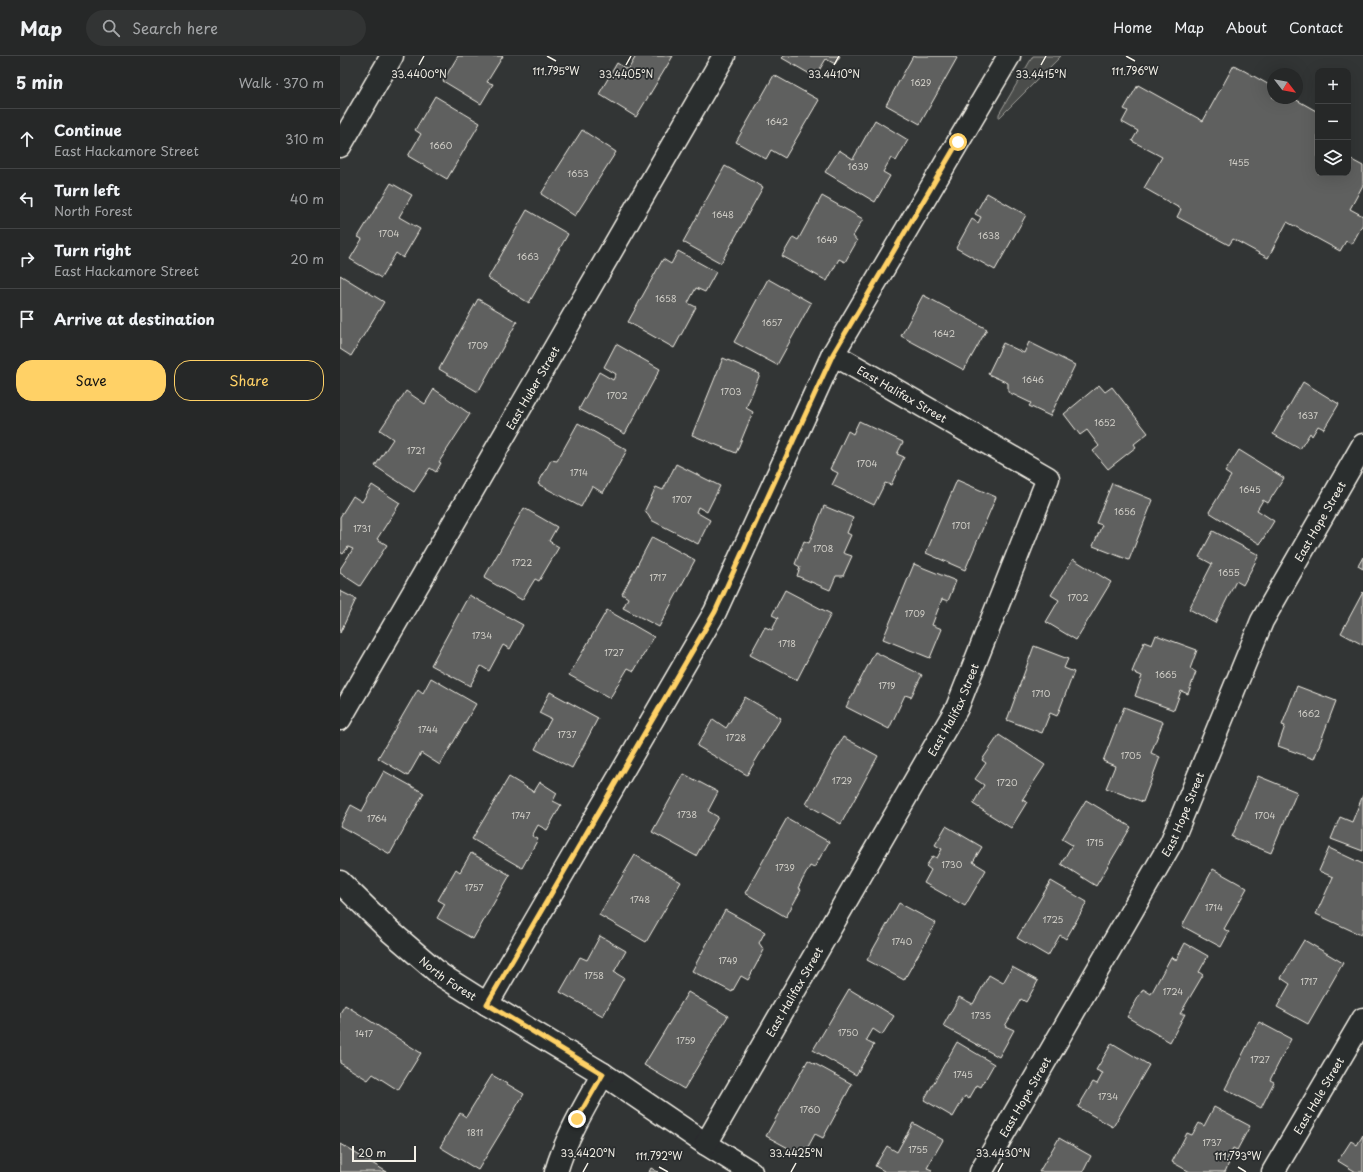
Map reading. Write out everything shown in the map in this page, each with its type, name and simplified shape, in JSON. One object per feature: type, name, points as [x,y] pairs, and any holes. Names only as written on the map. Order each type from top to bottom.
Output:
[{"type":"street","points":[[340,146],[392,56]]},
{"type":"street","name":"East Huber Street","points":[[340,719],[724,56]]},
{"type":"street","points":[[487,1004],[715,612],[833,354],[1009,56]]},
{"type":"street","name":"East Halifax Street","points":[[706,1144],[957,708],[1048,478],[833,354]]},
{"type":"street","name":"East Hope Street","points":[[981,1172],[1171,843],[1262,621],[1363,445]]},
{"type":"street","name":"North Forest","points":[[340,882],[391,932],[441,975],[603,1074],[706,1144],[751,1172]]},
{"type":"street","name":"East Hale Street","points":[[1273,1172],[1363,1019]]},
{"type":"street","points":[[556,1172],[573,1127],[603,1074]]},
{"type":"shaded area","points":[[1033,56],[1061,56],[999,118],[999,114]]},
{"type":"building","points":[[458,56],[503,56],[487,82],[493,84],[481,104],[443,81]]},
{"type":"building","points":[[636,56],[673,56],[636,117],[599,94],[617,63],[628,70]]},
{"type":"building","points":[[784,56],[840,56],[835,64],[826,59],[815,77],[782,58]]},
{"type":"building","points":[[913,56],[953,56],[957,58],[920,124],[886,105]]},
{"type":"building","points":[[1234,65],[1267,84],[1267,104],[1303,104],[1315,110],[1315,176],[1351,176],[1351,160],[1363,166],[1363,185],[1350,209],[1363,216],[1363,224],[1352,244],[1346,241],[1340,251],[1287,222],[1268,258],[1233,239],[1229,245],[1177,217],[1181,209],[1144,188],[1162,157],[1132,141],[1138,131],[1122,122],[1128,111],[1124,109],[1138,85],[1203,121]]},
{"type":"building","points":[[774,75],[819,100],[785,158],[771,150],[766,159],[736,142]]},
{"type":"building","points":[[435,96],[480,123],[447,179],[408,156],[421,134],[415,130]]},
{"type":"building","points":[[875,120],[908,140],[896,161],[891,158],[883,172],[890,176],[875,202],[825,172],[839,150],[853,159]]},
{"type":"building","points":[[582,130],[616,152],[575,216],[541,194]]},
{"type":"building","points":[[725,166],[763,187],[721,263],[683,242]]},
{"type":"building","points":[[391,183],[412,195],[399,217],[420,229],[403,258],[396,253],[381,278],[350,259],[362,239],[358,237]]},
{"type":"building","points":[[987,193],[1026,215],[995,270],[956,248],[972,219],[978,223],[981,217],[975,214]]},
{"type":"building","points":[[822,196],[863,219],[853,236],[857,241],[845,262],[839,259],[827,281],[782,256],[793,237],[798,240]]},
{"type":"building","points":[[527,210],[568,234],[529,303],[488,278]]},
{"type":"building","points":[[678,251],[716,272],[705,292],[696,288],[688,303],[696,307],[674,348],[628,322],[663,259],[671,264]]},
{"type":"building","points":[[340,275],[384,302],[351,356],[340,349]]},
{"type":"building","points":[[768,279],[811,303],[777,365],[734,342]]},
{"type":"building","points":[[923,295],[987,329],[964,370],[901,336]]},
{"type":"building","points":[[478,299],[517,322],[478,392],[439,369]]},
{"type":"building","points":[[1029,342],[1075,365],[1050,416],[1029,406],[1031,403],[1008,392],[1008,383],[988,374],[1003,343],[1024,353]]},
{"type":"building","points":[[616,344],[660,369],[625,434],[579,409],[599,372],[613,380],[616,374],[604,367]]},
{"type":"building","points":[[723,358],[760,374],[746,408],[753,412],[736,453],[692,435]]},
{"type":"building","points":[[1303,382],[1339,404],[1324,429],[1318,426],[1312,436],[1310,433],[1300,449],[1273,434]]},
{"type":"building","points":[[1099,385],[1105,392],[1112,387],[1148,433],[1134,444],[1136,447],[1108,469],[1093,451],[1099,446],[1087,430],[1080,435],[1064,414]]},
{"type":"building","points":[[434,389],[470,414],[439,462],[441,463],[436,472],[430,468],[414,492],[375,466],[393,439],[380,430],[406,391],[425,404]]},
{"type":"building","points":[[859,421],[903,442],[897,454],[904,457],[891,485],[885,483],[874,505],[832,485],[838,473],[830,469],[848,431],[853,434]]},
{"type":"building","points":[[578,423],[627,450],[603,493],[592,486],[581,507],[538,484],[551,460],[557,461]]},
{"type":"building","points":[[1239,450],[1284,478],[1268,503],[1263,500],[1257,510],[1274,521],[1260,544],[1209,512],[1231,476],[1225,472]]},
{"type":"building","points":[[676,464],[720,486],[707,512],[698,507],[696,512],[710,520],[698,544],[651,520],[645,510],[656,487],[663,490]]},
{"type":"building","points":[[957,480],[996,497],[965,570],[926,553]]},
{"type":"building","points":[[1112,483],[1153,500],[1129,560],[1093,546],[1102,525],[1096,523]]},
{"type":"building","points":[[372,485],[400,503],[377,539],[387,545],[360,586],[340,573],[340,569],[353,549],[348,547],[343,554],[340,552],[340,517],[353,496],[362,502]]},
{"type":"building","points":[[824,506],[853,518],[847,533],[851,535],[843,553],[852,556],[843,576],[836,576],[830,590],[797,576],[800,567],[795,564],[804,541],[809,543]]},
{"type":"building","points":[[524,508],[557,527],[549,541],[559,547],[539,581],[535,579],[522,600],[484,578]]},
{"type":"building","points":[[1213,531],[1259,555],[1243,585],[1236,581],[1215,623],[1189,609],[1212,564],[1199,557]]},
{"type":"building","points":[[652,537],[695,560],[659,627],[623,608],[628,598],[622,594]]},
{"type":"building","points":[[1363,557],[1363,569],[1358,566]]},
{"type":"building","points":[[1073,559],[1111,582],[1076,640],[1046,622],[1059,600],[1051,595]]},
{"type":"building","points":[[914,564],[956,581],[948,601],[942,599],[932,625],[942,629],[930,658],[883,639]]},
{"type":"building","points":[[785,590],[831,614],[797,680],[750,655],[765,627],[772,630],[778,618],[772,615]]},
{"type":"building","points":[[340,591],[356,599],[340,633]]},
{"type":"building","points":[[1363,592],[1363,645],[1341,633]]},
{"type":"building","points":[[469,595],[523,625],[510,649],[503,645],[489,671],[481,666],[470,686],[431,665]]},
{"type":"building","points":[[607,610],[654,637],[634,671],[628,668],[610,698],[569,675]]},
{"type":"building","points":[[1156,635],[1197,650],[1190,669],[1196,672],[1188,694],[1181,691],[1174,710],[1135,696],[1142,676],[1132,672],[1144,642],[1152,645]]},
{"type":"building","points":[[1034,646],[1068,659],[1064,668],[1074,672],[1057,716],[1050,713],[1042,733],[1007,720]]},
{"type":"building","points":[[875,652],[922,675],[911,697],[905,695],[889,729],[846,707]]},
{"type":"building","points":[[431,678],[476,704],[440,765],[421,753],[408,776],[378,758],[418,689],[423,693]]},
{"type":"building","points":[[1297,686],[1336,701],[1314,759],[1278,746],[1285,726],[1282,725]]},
{"type":"building","points":[[550,692],[598,718],[572,768],[535,749],[551,719],[539,713]]},
{"type":"building","points":[[745,697],[781,718],[747,775],[697,746],[713,719],[726,728]]},
{"type":"building","points":[[1124,707],[1163,722],[1151,753],[1160,757],[1143,802],[1106,788],[1115,766],[1103,761]]},
{"type":"building","points":[[999,735],[1045,765],[1022,800],[1027,802],[1011,828],[973,804],[984,785],[975,779],[986,763],[982,760]]},
{"type":"building","points":[[843,737],[878,756],[841,824],[806,804]]},
{"type":"building","points":[[384,771],[424,793],[390,854],[340,826],[351,805],[362,811]]},
{"type":"building","points":[[684,774],[718,792],[708,811],[718,817],[696,856],[652,832]]},
{"type":"building","points":[[1258,776],[1297,792],[1271,853],[1232,837]]},
{"type":"building","points":[[509,777],[534,792],[540,782],[557,793],[553,801],[561,805],[547,830],[538,825],[532,836],[538,839],[522,868],[472,839]]},
{"type":"building","points":[[1363,795],[1363,851],[1331,839],[1340,817],[1352,822]]},
{"type":"building","points":[[1086,800],[1131,827],[1096,886],[1061,864],[1072,845],[1062,839]]},
{"type":"building","points":[[787,818],[829,842],[814,868],[810,866],[798,888],[801,890],[786,917],[745,893]]},
{"type":"building","points":[[946,826],[982,847],[973,862],[986,870],[965,906],[924,883],[931,870],[926,866],[933,856],[937,858],[942,849],[935,845]]},
{"type":"building","points":[[1329,848],[1363,864],[1363,931],[1361,935],[1316,914],[1333,877],[1319,871]]},
{"type":"building","points":[[471,853],[510,875],[473,939],[437,918],[445,904],[438,900],[456,869],[460,872]]},
{"type":"building","points":[[635,855],[681,882],[646,942],[599,915]]},
{"type":"building","points":[[1213,869],[1247,888],[1224,929],[1229,932],[1221,947],[1182,926]]},
{"type":"building","points":[[1051,881],[1087,902],[1066,939],[1060,935],[1048,956],[1017,938]]},
{"type":"building","points":[[899,903],[936,923],[904,980],[867,960]]},
{"type":"building","points":[[725,910],[765,932],[759,943],[764,950],[748,980],[741,976],[732,992],[692,971]]},
{"type":"building","points":[[600,936],[626,951],[614,972],[624,978],[603,1016],[560,992],[580,957],[587,960]]},
{"type":"building","points":[[1304,940],[1343,963],[1308,1024],[1277,1007],[1290,984],[1281,978]]},
{"type":"building","points":[[1185,943],[1208,956],[1199,972],[1203,975],[1180,1014],[1185,1014],[1170,1042],[1127,1017],[1143,989],[1151,994],[1171,957],[1176,960]]},
{"type":"building","points":[[1012,967],[1038,981],[1026,1002],[1021,999],[1005,1026],[1014,1030],[999,1057],[943,1026],[959,997],[973,1004],[989,975],[1003,983]]},
{"type":"building","points":[[849,989],[894,1016],[882,1035],[873,1029],[866,1041],[874,1045],[856,1075],[813,1050]]},
{"type":"building","points":[[688,992],[728,1016],[684,1089],[644,1065]]},
{"type":"building","points":[[345,1005],[421,1053],[398,1090],[373,1074],[368,1080],[340,1063],[340,1013]]},
{"type":"building","points":[[1259,1022],[1291,1039],[1270,1080],[1274,1082],[1261,1108],[1225,1089]]},
{"type":"building","points":[[957,1042],[994,1064],[981,1087],[977,1085],[969,1099],[965,1096],[953,1117],[924,1100]]},
{"type":"building","points":[[1112,1043],[1149,1065],[1113,1127],[1078,1107],[1093,1082],[1097,1084],[1103,1073],[1096,1070]]},
{"type":"building","points":[[808,1060],[852,1084],[823,1138],[815,1134],[803,1156],[766,1136]]},
{"type":"building","points":[[492,1075],[524,1094],[478,1170],[440,1147],[460,1113],[466,1117]]},
{"type":"building","points":[[1214,1107],[1250,1126],[1237,1150],[1233,1148],[1226,1162],[1229,1163],[1225,1172],[1190,1172],[1172,1162],[1187,1133],[1192,1135],[1199,1123],[1204,1126]]},
{"type":"building","points":[[913,1123],[943,1140],[927,1168],[932,1170],[931,1172],[884,1172],[875,1166],[887,1146],[897,1152]]},
{"type":"building","points":[[1363,1135],[1363,1172],[1356,1172],[1338,1161],[1351,1141],[1357,1145]]},
{"type":"building","points":[[1059,1138],[1091,1156],[1083,1172],[1039,1172]]},
{"type":"building","points":[[340,1144],[387,1172],[340,1172]]},
{"type":"building","points":[[651,1168],[658,1172],[649,1172]]},
{"type":"route","points":[[577,1119],[603,1074],[487,1004],[715,612],[833,354],[958,142]]}]
